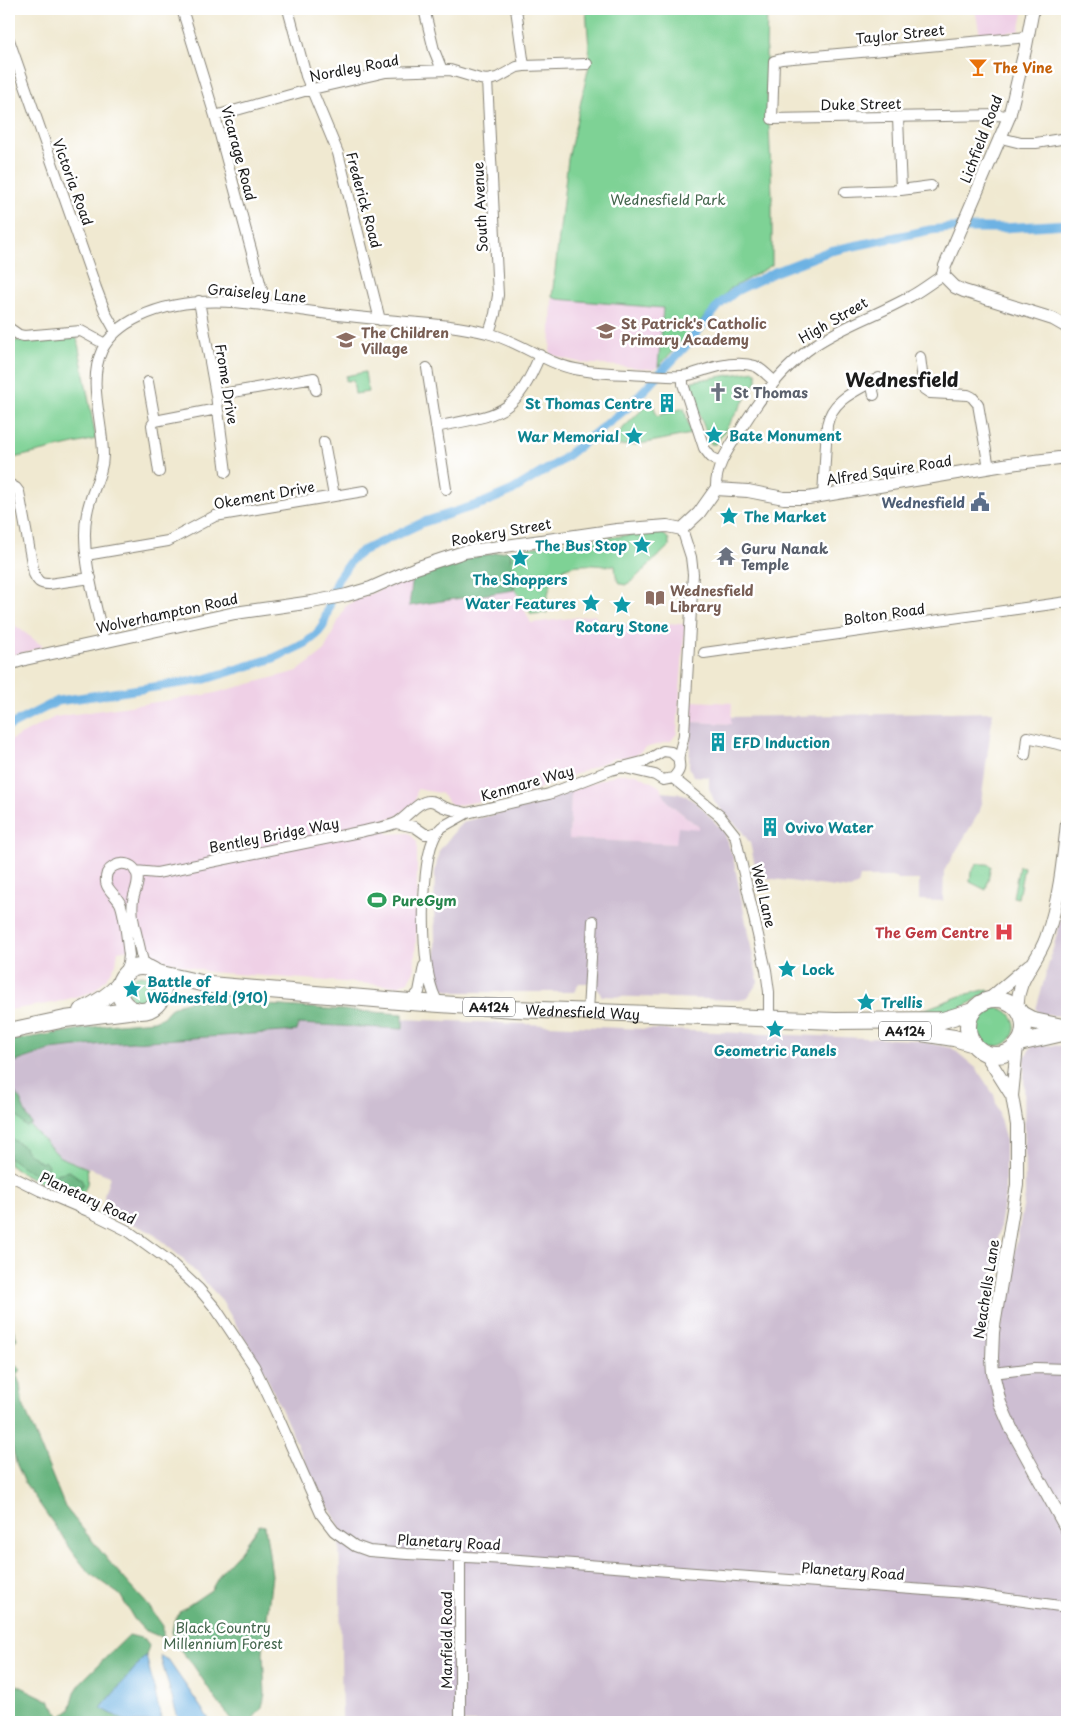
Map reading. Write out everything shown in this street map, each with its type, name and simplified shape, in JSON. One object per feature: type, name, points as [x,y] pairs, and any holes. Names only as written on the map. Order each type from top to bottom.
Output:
[{"type":"main road","points":[[9,1031],[65,1019],[151,1008],[160,1000],[163,992],[162,983],[154,971],[140,967],[132,969],[124,974],[112,993],[98,1003],[65,1019]]},
{"type":"main road","name":"Wednesfield Way","points":[[154,971],[210,985],[410,1002],[588,1012],[835,1021],[943,1020],[973,1011]]},
{"type":"main road","points":[[120,982],[119,991],[122,999],[127,1006],[136,1010]]},
{"type":"main road","name":"Wednesfield Way","points":[[160,1000],[171,993],[184,989],[210,985]]},
{"type":"main road","points":[[1020,1012],[1024,1024],[1024,1034],[1018,1045],[1010,1052],[994,1055],[979,1049],[969,1036],[969,1019],[973,1011],[980,1004],[996,999],[1004,1000],[1034,1021],[1067,1028]]},
{"type":"main road","name":"Wednesfield Way","points":[[835,1021],[935,1034],[954,1038],[979,1049]]},
{"type":"main road","points":[[1018,1045],[1067,1032]]},
{"type":"street","name":"Vicarage Road","points":[[182,9],[266,304]]},
{"type":"street","name":"Frederick Road","points":[[288,9],[306,76],[338,153],[380,320]]},
{"type":"street","points":[[424,9],[434,50],[442,70]]},
{"type":"street","points":[[516,9],[524,66]]},
{"type":"street","name":"Lichfield Road","points":[[943,275],[945,266],[1009,117],[1033,9]]},
{"type":"street","name":"Taylor Street","points":[[774,61],[980,40],[1028,37]]},
{"type":"street","name":"Victoria Road","points":[[9,40],[106,314],[116,332]]},
{"type":"street","name":"Duke Street","points":[[774,61],[772,119],[1000,115],[1009,117]]},
{"type":"street","points":[[488,80],[524,66],[587,64]]},
{"type":"street","name":"Nordley Road","points":[[214,116],[386,72],[456,71],[488,80]]},
{"type":"street","name":"South Avenue","points":[[488,80],[498,295],[489,333]]},
{"type":"street","points":[[898,118],[901,190]]},
{"type":"street","points":[[1001,138],[1021,143],[1036,143],[1067,138]]},
{"type":"street","points":[[851,195],[932,186]]},
{"type":"street","points":[[943,275],[955,287],[964,291],[1054,319],[1067,326]]},
{"type":"street","name":"High Street","points":[[682,529],[699,513],[716,489],[715,479],[721,462],[774,381],[815,345],[911,296],[943,275]]},
{"type":"street","name":"Graiseley Lane","points":[[104,642],[86,555],[85,530],[87,511],[103,457],[96,369],[101,352],[116,332],[145,314],[178,304],[199,302],[266,304],[380,320],[441,325],[489,333],[575,369],[605,373],[682,376],[718,366],[743,364],[754,366],[774,381]]},
{"type":"street","name":"Frome Drive","points":[[199,302],[216,395],[226,472]]},
{"type":"street","points":[[9,328],[24,336],[81,331],[106,344]]},
{"type":"street","points":[[436,427],[489,416],[508,407],[526,385],[540,355]]},
{"type":"street","points":[[920,357],[924,389],[930,393],[968,395],[978,404],[989,468]]},
{"type":"street","points":[[427,368],[446,489]]},
{"type":"street","points":[[682,376],[682,384],[704,448],[711,457],[721,462]]},
{"type":"street","points":[[216,395],[314,378],[316,390]]},
{"type":"street","points":[[823,496],[827,425],[830,415],[839,401],[875,380],[874,394]]},
{"type":"street","points":[[148,382],[155,421],[152,425],[160,472]]},
{"type":"street","points":[[155,421],[217,409]]},
{"type":"street","points":[[324,442],[334,496]]},
{"type":"street","name":"Alfred Squire Road","points":[[716,489],[748,490],[784,498],[802,499],[1067,457]]},
{"type":"street","points":[[9,484],[19,492],[34,574],[38,582],[49,584],[91,578]]},
{"type":"street","name":"Okement Drive","points":[[86,555],[168,541],[215,516],[364,491]]},
{"type":"street","name":"Rookery Street","points":[[332,598],[371,588],[437,560],[472,550],[638,528],[667,526],[682,529]]},
{"type":"street","points":[[675,755],[684,734],[693,574],[691,558],[682,529]]},
{"type":"street","name":"Wolverhampton Road","points":[[9,664],[235,613],[332,598]]},
{"type":"street","name":"Bolton Road","points":[[704,653],[1067,602]]},
{"type":"street","points":[[1025,755],[1028,733],[1067,746]]},
{"type":"street","points":[[621,767],[655,775],[663,780],[676,774],[680,763],[675,755],[663,751],[655,756],[651,766],[655,775]]},
{"type":"street","name":"Kenmare Way","points":[[467,813],[550,794],[605,772],[646,761],[655,756]]},
{"type":"street","name":"Well Lane","points":[[676,774],[695,795],[726,822],[737,842],[766,970],[769,992],[769,1020]]},
{"type":"street","points":[[396,823],[413,812],[418,804],[424,801],[436,802],[442,807],[467,813]]},
{"type":"street","points":[[439,1004],[432,992],[425,960],[425,888],[430,850],[445,816],[442,807]]},
{"type":"street","points":[[413,812],[413,823],[430,850]]},
{"type":"street","points":[[396,823],[431,834],[467,813]]},
{"type":"street","name":"Bentley Bridge Way","points":[[157,873],[396,823]]},
{"type":"street","points":[[1020,1012],[1017,1001],[1019,989],[1045,940],[1052,917],[1062,867],[1067,823]]},
{"type":"street","points":[[120,982],[129,955],[121,905],[105,883],[105,877],[109,870],[116,864],[124,863],[129,865],[138,875],[132,905],[143,961],[154,971]]},
{"type":"street","points":[[135,871],[157,873]]},
{"type":"street","points":[[115,895],[125,896],[157,873]]},
{"type":"street","points":[[588,1012],[593,920]]},
{"type":"street","points":[[410,1002],[418,992],[425,960]]},
{"type":"street","points":[[987,1001],[1033,961]]},
{"type":"street","name":"Neachells Lane","points":[[1018,1045],[1012,1096],[1017,1125],[1017,1185],[993,1332],[993,1373],[1000,1403],[1067,1530]]},
{"type":"street","name":"Neachells Lane","points":[[979,1049],[1012,1096]]},
{"type":"street","name":"Planetary Road","points":[[9,1175],[40,1191],[88,1210],[128,1231],[168,1260],[200,1289],[216,1309],[254,1366],[321,1514],[334,1531],[355,1546],[370,1551],[966,1593],[1067,1607]]},
{"type":"street","points":[[993,1373],[1035,1368],[1067,1368]]},
{"type":"street","name":"Manfield Road","points":[[460,1557],[460,1722]]},
{"type":"shaded area","points":[[975,9],[1024,9],[1019,31],[980,35]]},
{"type":"shaded area","name":"St Patrick's Catholic Primary Academy","points":[[552,297],[663,308],[658,367],[654,369],[583,363],[550,354]]},
{"type":"shaded area","points":[[413,577],[410,606],[515,590],[531,623],[595,615],[600,625],[685,624],[677,733],[671,741],[645,748],[635,756],[615,758],[531,792],[453,806],[440,793],[417,789],[415,802],[396,817],[375,822],[389,834],[409,833],[417,842],[417,926],[414,971],[408,981],[398,986],[209,972],[152,957],[145,946],[118,951],[116,964],[107,978],[93,992],[53,1003],[9,1010],[9,741],[55,717],[211,694],[298,671],[324,651],[345,607],[357,599]]},
{"type":"shaded area","points":[[9,621],[44,647],[9,656]]},
{"type":"shaded area","points":[[692,701],[732,703],[731,724],[691,722]]},
{"type":"shaded area","points":[[993,712],[980,811],[944,871],[943,901],[919,900],[919,880],[898,880],[897,877],[860,877],[858,885],[850,889],[766,878],[756,870],[750,843],[740,829],[715,803],[709,788],[709,777],[693,776],[689,766],[691,722],[731,724],[731,717]]},
{"type":"shaded area","points":[[617,774],[636,774],[659,786],[669,803],[699,827],[699,829],[676,844],[569,839],[571,791]]},
{"type":"shaded area","points":[[571,791],[569,839],[676,844],[678,827],[699,829],[699,827],[669,803],[662,792],[683,794],[699,805],[724,832],[733,857],[758,982],[748,997],[740,1000],[602,996],[593,983],[579,983],[574,992],[457,992],[446,990],[439,985],[436,968],[434,908],[435,872],[439,851],[458,827],[466,821],[533,806]]},
{"type":"shaded area","points":[[1067,883],[1067,1016],[1041,1015],[1036,1009],[1057,934]]},
{"type":"shaded area","points":[[204,1011],[914,1040],[952,1048],[976,1068],[994,1095],[1005,1138],[1005,1196],[984,1328],[1001,1327],[1025,1196],[1024,1058],[1032,1046],[1067,1046],[1067,1722],[342,1722],[339,1525],[310,1473],[264,1371],[220,1298],[183,1259],[151,1232],[106,1212],[104,1195],[110,1176],[60,1157],[9,1104],[9,1054]]},
{"type":"green space","name":"Wednesfield Park","points":[[586,9],[767,9],[766,56],[772,195],[772,265],[730,289],[658,367],[663,308],[552,297],[568,159],[590,61]]},
{"type":"green space","points":[[9,334],[16,341],[77,338],[96,439],[9,459]]},
{"type":"green space","points":[[755,371],[757,381],[716,444],[711,444],[691,394],[692,381]]},
{"type":"green space","points":[[365,372],[368,392],[355,394],[353,380],[346,381],[346,376]]},
{"type":"green space","points":[[653,404],[657,416],[684,408],[691,434],[635,445],[614,446],[614,437],[647,405]]},
{"type":"green space","points":[[645,533],[662,533],[669,539],[669,546],[632,581],[625,585],[618,580],[615,565],[572,566],[564,569],[553,580],[548,595],[547,613],[531,614],[526,602],[515,590],[510,550]]},
{"type":"green space","points":[[510,550],[514,590],[409,606],[413,577],[461,560]]},
{"type":"green space","points":[[977,864],[991,866],[986,890],[970,882],[971,872]]},
{"type":"green space","points":[[1019,866],[1024,867],[1018,898],[1013,897]]},
{"type":"green space","points":[[142,975],[152,979],[156,989],[152,999],[142,1003],[132,999],[128,989],[132,979]]},
{"type":"green space","points":[[988,989],[989,991],[959,1010],[949,1014],[915,1013],[960,996]]},
{"type":"green space","points":[[192,1000],[403,1014],[403,1029],[298,1024],[297,1031],[103,1044],[50,1050],[9,1064],[9,1041],[106,1025],[154,1021],[163,1017],[170,1009],[179,1004]]},
{"type":"green space","points":[[996,1008],[1010,1013],[1015,1027],[1010,1041],[996,1046],[982,1041],[977,1027],[982,1013]]},
{"type":"green space","points":[[9,1086],[19,1097],[32,1124],[26,1127],[9,1106]]},
{"type":"green space","points":[[9,1104],[60,1157],[87,1168],[87,1182],[84,1191],[75,1194],[67,1193],[34,1179],[9,1165]]},
{"type":"green space","points":[[9,1137],[23,1146],[28,1153],[42,1163],[44,1161],[48,1166],[42,1179],[9,1157]]},
{"type":"green space","points":[[69,1171],[81,1179],[83,1184],[81,1188],[66,1191],[55,1182],[56,1174]]},
{"type":"green space","name":"Black Country Millennium Forest","points":[[9,1317],[17,1339],[13,1342],[14,1363],[21,1370],[16,1374],[20,1384],[22,1402],[65,1507],[112,1565],[148,1605],[163,1626],[163,1638],[144,1630],[134,1619],[120,1595],[89,1573],[25,1483],[16,1463],[9,1432]]},
{"type":"green space","name":"Black Country Millennium Forest","points":[[259,1525],[265,1526],[272,1575],[263,1652],[265,1694],[262,1708],[250,1722],[234,1722],[217,1701],[193,1665],[176,1645],[172,1632],[174,1621],[180,1611],[211,1590],[222,1571],[238,1554]]},
{"type":"green space","name":"Black Country Millennium Forest","points":[[129,1635],[145,1639],[149,1646],[146,1655],[101,1708],[127,1722],[25,1722],[9,1714],[9,1681],[50,1701],[60,1717],[70,1710],[75,1692],[82,1681]]},
{"type":"water","points":[[146,1655],[162,1722],[127,1722],[101,1708]]},
{"type":"water","points":[[160,1656],[168,1660],[211,1722],[179,1722]]},
{"type":"waterway","points":[[9,726],[58,701],[202,680],[274,658],[306,643],[323,626],[337,580],[352,559],[362,551],[424,522],[483,503],[511,491],[559,462],[627,408],[684,348],[720,304],[736,291],[775,272],[830,251],[930,230],[1067,224]]},
{"type":"place","name":"The Vine","points":[[978,67]]},
{"type":"place","name":"St Patrick's Catholic Primary Academy","points":[[606,331]]},
{"type":"place","name":"The Children Village","points":[[346,340]]},
{"type":"place","name":"St Thomas","points":[[718,392]]},
{"type":"place","name":"St Thomas Centre","points":[[667,403]]},
{"type":"place","name":"Bate Monument","points":[[714,435]]},
{"type":"place","name":"War Memorial","points":[[634,436]]},
{"type":"place","name":"Wednesfield","points":[[980,502]]},
{"type":"place","name":"The Market","points":[[729,516]]},
{"type":"place","name":"The Bus Stop","points":[[642,545]]},
{"type":"place","name":"Guru Nanak Temple","points":[[726,556]]},
{"type":"place","name":"The Shoppers","points":[[520,558]]},
{"type":"place","name":"Wednesfield Library","points":[[655,598]]},
{"type":"place","name":"Water Features","points":[[591,603]]},
{"type":"place","name":"Rotary Stone","points":[[622,605]]},
{"type":"place","name":"EFD Induction","points":[[718,742]]},
{"type":"place","name":"Ovivo Water","points":[[770,827]]},
{"type":"place","name":"PureGym","points":[[377,900]]},
{"type":"place","name":"The Gem Centre","points":[[1004,932]]},
{"type":"place","name":"Lock","points":[[787,969]]},
{"type":"place","name":"Battle of Wōdnesfeld (910)","points":[[132,989]]},
{"type":"place","name":"Trellis","points":[[866,1002]]},
{"type":"place","name":"Geometric Panels","points":[[775,1029]]},
{"type":"district","name":"Wednesfield","points":[[902,379]]}]
